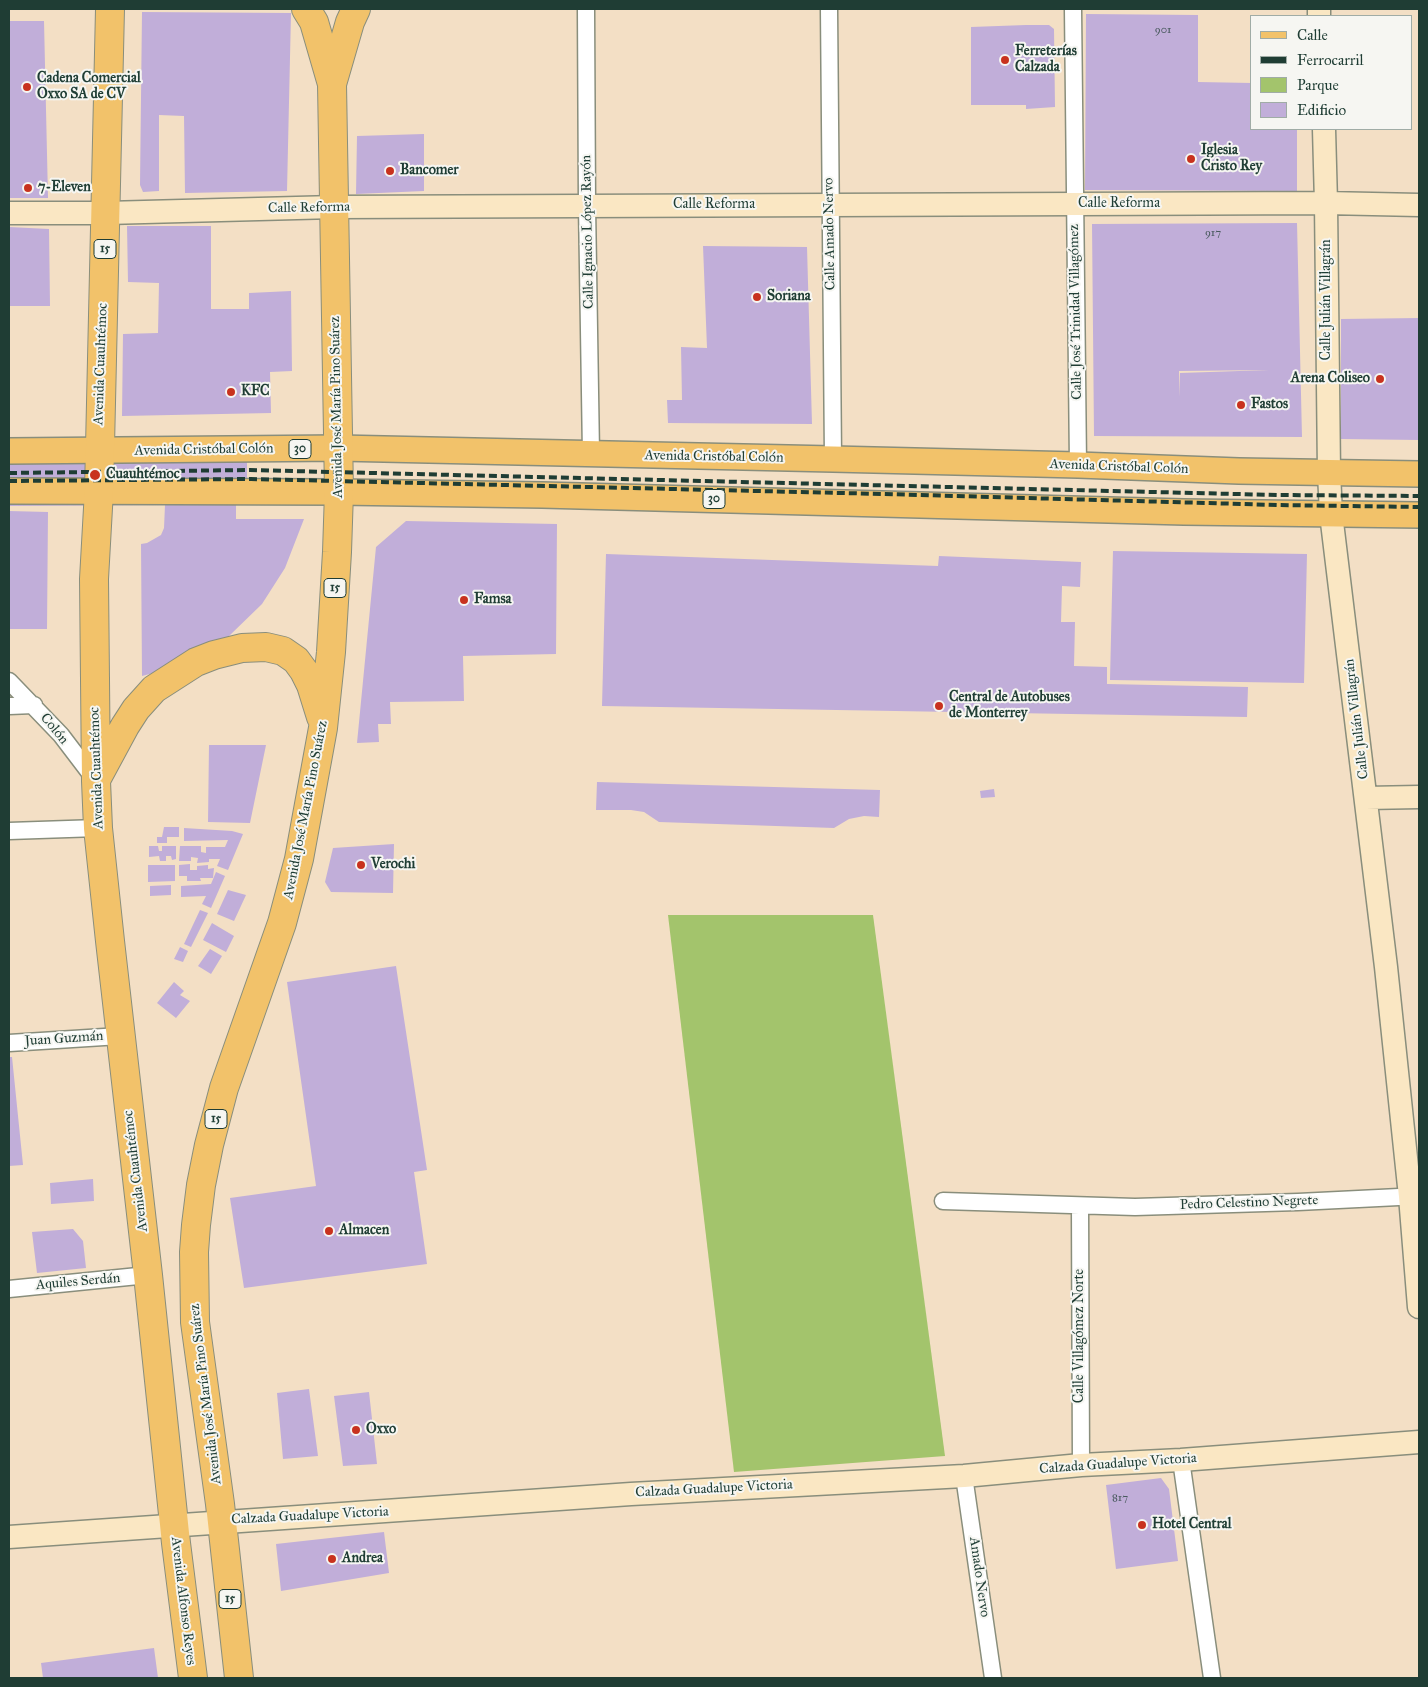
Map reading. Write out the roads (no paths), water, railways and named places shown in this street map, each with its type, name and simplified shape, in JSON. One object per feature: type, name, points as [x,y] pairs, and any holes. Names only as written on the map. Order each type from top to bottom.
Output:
[{"type":"highway","name":"Avenida Cuauhtémoc","points":[[110,9],[99,490],[94,578],[96,781],[98,828],[174,1524]]},
{"type":"highway","name":"Avenida José María Pino Suárez","points":[[221,1521],[195,1322],[194,1252],[199,1201],[209,1145],[224,1088],[290,895],[324,728],[334,602],[339,492],[332,84],[314,22],[306,9]]},
{"type":"highway","name":"Avenida José María Pino Suárez","points":[[332,84],[350,22],[356,9]]},
{"type":"highway","points":[[96,781],[125,726],[136,709],[154,689],[196,662],[242,648],[266,647],[284,651],[296,660],[311,686],[324,728]]},
{"type":"highway","name":"15","points":[[221,1521],[239,1678]]},
{"type":"highway","name":"Avenida Alfonso Reyes","points":[[174,1524],[193,1678]]},
{"type":"main road","name":"Avenida Cristóbal Colón","points":[[9,451],[338,448],[1419,474]]},
{"type":"main road","name":"30","points":[[9,491],[99,490],[559,495],[1194,512],[1419,515]]},
{"type":"street","name":"Calle Ignacio López Rayón","points":[[586,9],[591,454]]},
{"type":"street","name":"Calle Amado Nervo","points":[[829,9],[833,459]]},
{"type":"street","name":"Calle José Trinidad Villagómez","points":[[1073,9],[1078,465]]},
{"type":"street","name":"Calle Julián Villagrán","points":[[1324,130],[1328,473],[1415,1196],[1419,1307]]},
{"type":"street","name":"Calle Reforma","points":[[9,213],[106,213],[335,207],[830,204],[1326,203],[1419,205]]},
{"type":"street","name":"Colón","points":[[9,681],[61,735],[96,781]]},
{"type":"street","points":[[9,706],[34,706]]},
{"type":"street","points":[[1366,798],[1419,797]]},
{"type":"street","points":[[9,831],[98,828]]},
{"type":"street","name":"Juan Guzmán","points":[[9,1043],[120,1036]]},
{"type":"street","name":"Pedro Celestino Negrete","points":[[944,1201],[1135,1207],[1415,1196]]},
{"type":"street","name":"Calle Villagómez Norte","points":[[1080,1206],[1081,1465]]},
{"type":"street","name":"Aquiles Serdán","points":[[9,1289],[148,1275]]},
{"type":"street","name":"Calzada Guadalupe Victoria","points":[[9,1537],[174,1524],[322,1516],[631,1494],[964,1476],[1081,1465],[1181,1460],[1419,1442]]},
{"type":"street","points":[[1181,1460],[1212,1678]]},
{"type":"street","name":"Amado Nervo","points":[[964,1476],[994,1678]]},
{"type":"railway","points":[[9,473],[250,470],[1277,495],[1419,496]]},
{"type":"railway","points":[[9,481],[251,479],[1419,507]]},
{"type":"place","name":"Ferreterías Calzada","points":[[1005,60]]},
{"type":"place","name":"Cadena Comercial Oxxo SA de CV","points":[[27,87]]},
{"type":"place","name":"Iglesia Cristo Rey","points":[[1191,159]]},
{"type":"place","name":"Bancomer","points":[[390,171]]},
{"type":"place","name":"7-Eleven","points":[[28,188]]},
{"type":"place","name":"Soriana","points":[[757,297]]},
{"type":"place","name":"Arena Coliseo","points":[[1380,379]]},
{"type":"place","name":"KFC","points":[[231,392]]},
{"type":"place","name":"Fastos","points":[[1241,405]]},
{"type":"place","name":"Cuauhtémoc","points":[[95,475]]},
{"type":"place","name":"Famsa","points":[[464,600]]},
{"type":"place","name":"Central de Autobuses de Monterrey","points":[[939,706]]},
{"type":"place","name":"Verochi","points":[[361,865]]},
{"type":"place","name":"Almacen","points":[[329,1231]]},
{"type":"place","name":"Oxxo","points":[[356,1430]]},
{"type":"place","name":"Hotel Central","points":[[1142,1525]]},
{"type":"place","name":"Andrea","points":[[332,1559]]}]
